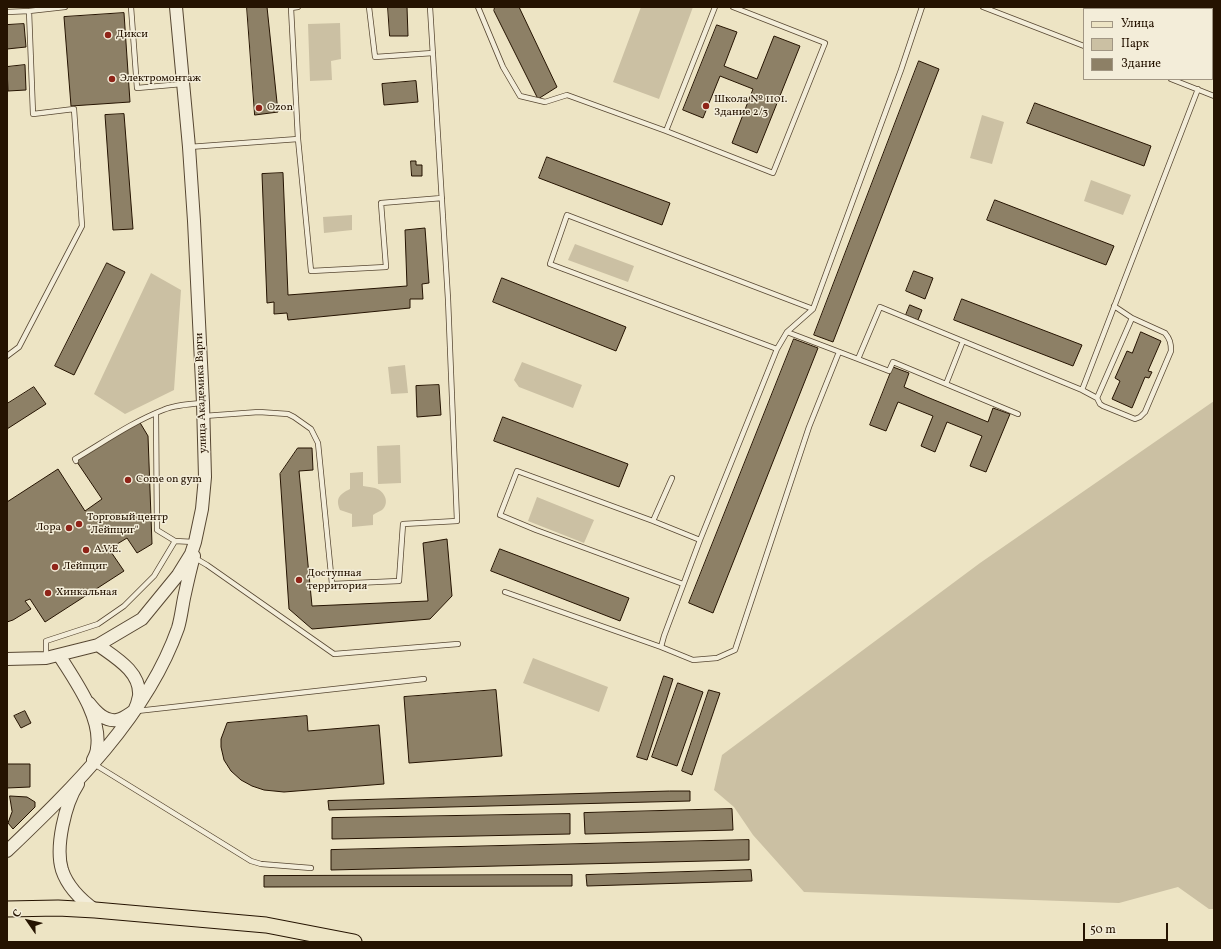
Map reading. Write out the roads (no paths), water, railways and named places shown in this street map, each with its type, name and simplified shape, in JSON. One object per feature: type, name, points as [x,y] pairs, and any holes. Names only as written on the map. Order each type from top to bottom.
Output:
[{"type":"main road","points":[[7,909],[58,908],[95,910],[266,925],[354,942]]},
{"type":"street","name":"улица Академика Варги","points":[[7,659],[46,658],[98,645],[142,619],[178,575],[191,554],[196,542],[202,509],[205,477],[203,403],[198,283],[189,147],[176,7]]},
{"type":"street","points":[[7,851],[37,822],[92,763],[134,711],[151,685],[178,626],[194,557],[198,529]]},
{"type":"street","points":[[59,655],[82,693],[94,709],[106,719],[118,720],[134,711],[139,698],[138,685],[133,675],[124,664],[98,645]]},
{"type":"street","points":[[82,693],[97,733],[97,749],[92,763],[76,787],[65,814],[61,835],[60,852],[62,870],[70,887],[82,901],[95,910]]},
{"type":"lane","points":[[7,12],[65,7]]},
{"type":"lane","points":[[131,7],[138,88],[183,83]]},
{"type":"lane","points":[[298,7],[291,8],[298,140],[311,271],[386,267],[381,203],[442,198]]},
{"type":"lane","points":[[369,7],[375,57],[433,53]]},
{"type":"lane","points":[[203,416],[260,412],[288,414],[311,429],[318,443],[332,584],[399,581],[403,524],[457,521],[448,299],[430,7]]},
{"type":"lane","points":[[478,7],[503,67],[520,96],[545,102],[567,95],[666,131],[773,173],[824,43],[733,7]]},
{"type":"lane","points":[[666,131],[715,7]]},
{"type":"lane","points":[[661,647],[700,540],[777,349],[787,332],[814,309],[901,70],[922,7]]},
{"type":"lane","points":[[983,7],[1083,46]]},
{"type":"lane","points":[[7,356],[19,347],[82,226],[74,109],[33,114],[29,11]]},
{"type":"lane","points":[[1174,80],[1214,96]]},
{"type":"lane","points":[[1082,390],[1198,89]]},
{"type":"lane","points":[[189,147],[298,140]]},
{"type":"lane","points":[[777,349],[550,264],[567,215],[814,309]]},
{"type":"lane","points":[[858,359],[880,307],[1082,390],[1097,398],[1103,406],[1135,419],[1140,417],[1145,412],[1171,351],[1171,344],[1165,333],[1132,318],[1114,306]]},
{"type":"lane","points":[[1097,398],[1132,318]]},
{"type":"lane","points":[[787,332],[889,371],[892,362],[1018,414]]},
{"type":"lane","points":[[946,384],[963,342]]},
{"type":"lane","points":[[505,592],[694,660],[717,658],[736,650],[809,427],[839,352]]},
{"type":"lane","points":[[76,461],[75,459],[162,410],[181,405],[203,403]]},
{"type":"lane","points":[[156,414],[157,530],[175,541],[196,542]]},
{"type":"lane","points":[[683,584],[536,530],[500,515],[517,471],[700,540]]},
{"type":"lane","points":[[653,521],[672,478]]},
{"type":"lane","points":[[46,658],[46,640],[98,624],[124,606],[154,576],[175,541]]},
{"type":"lane","points":[[194,557],[334,654],[458,644]]},
{"type":"lane","points":[[134,711],[424,680]]},
{"type":"lane","points":[[92,763],[251,861],[261,864],[311,868]]},
{"type":"place","name":"Дикси","points":[[108,35]]},
{"type":"place","name":"Электромонтаж","points":[[112,79]]},
{"type":"place","name":"Школа № 1101. Здание 2/3","points":[[706,106]]},
{"type":"place","name":"Ozon","points":[[259,108]]},
{"type":"place","name":"Come on gym","points":[[128,480]]},
{"type":"place","name":"Торговый центр \"Лейпциг\"","points":[[79,524]]},
{"type":"place","name":"Лора","points":[[69,528]]},
{"type":"place","name":"A.V.E.","points":[[86,550]]},
{"type":"place","name":"Лейпциг","points":[[55,567]]},
{"type":"place","name":"Доступная территория","points":[[299,580]]},
{"type":"place","name":"Хинкальная","points":[[48,593]]}]
